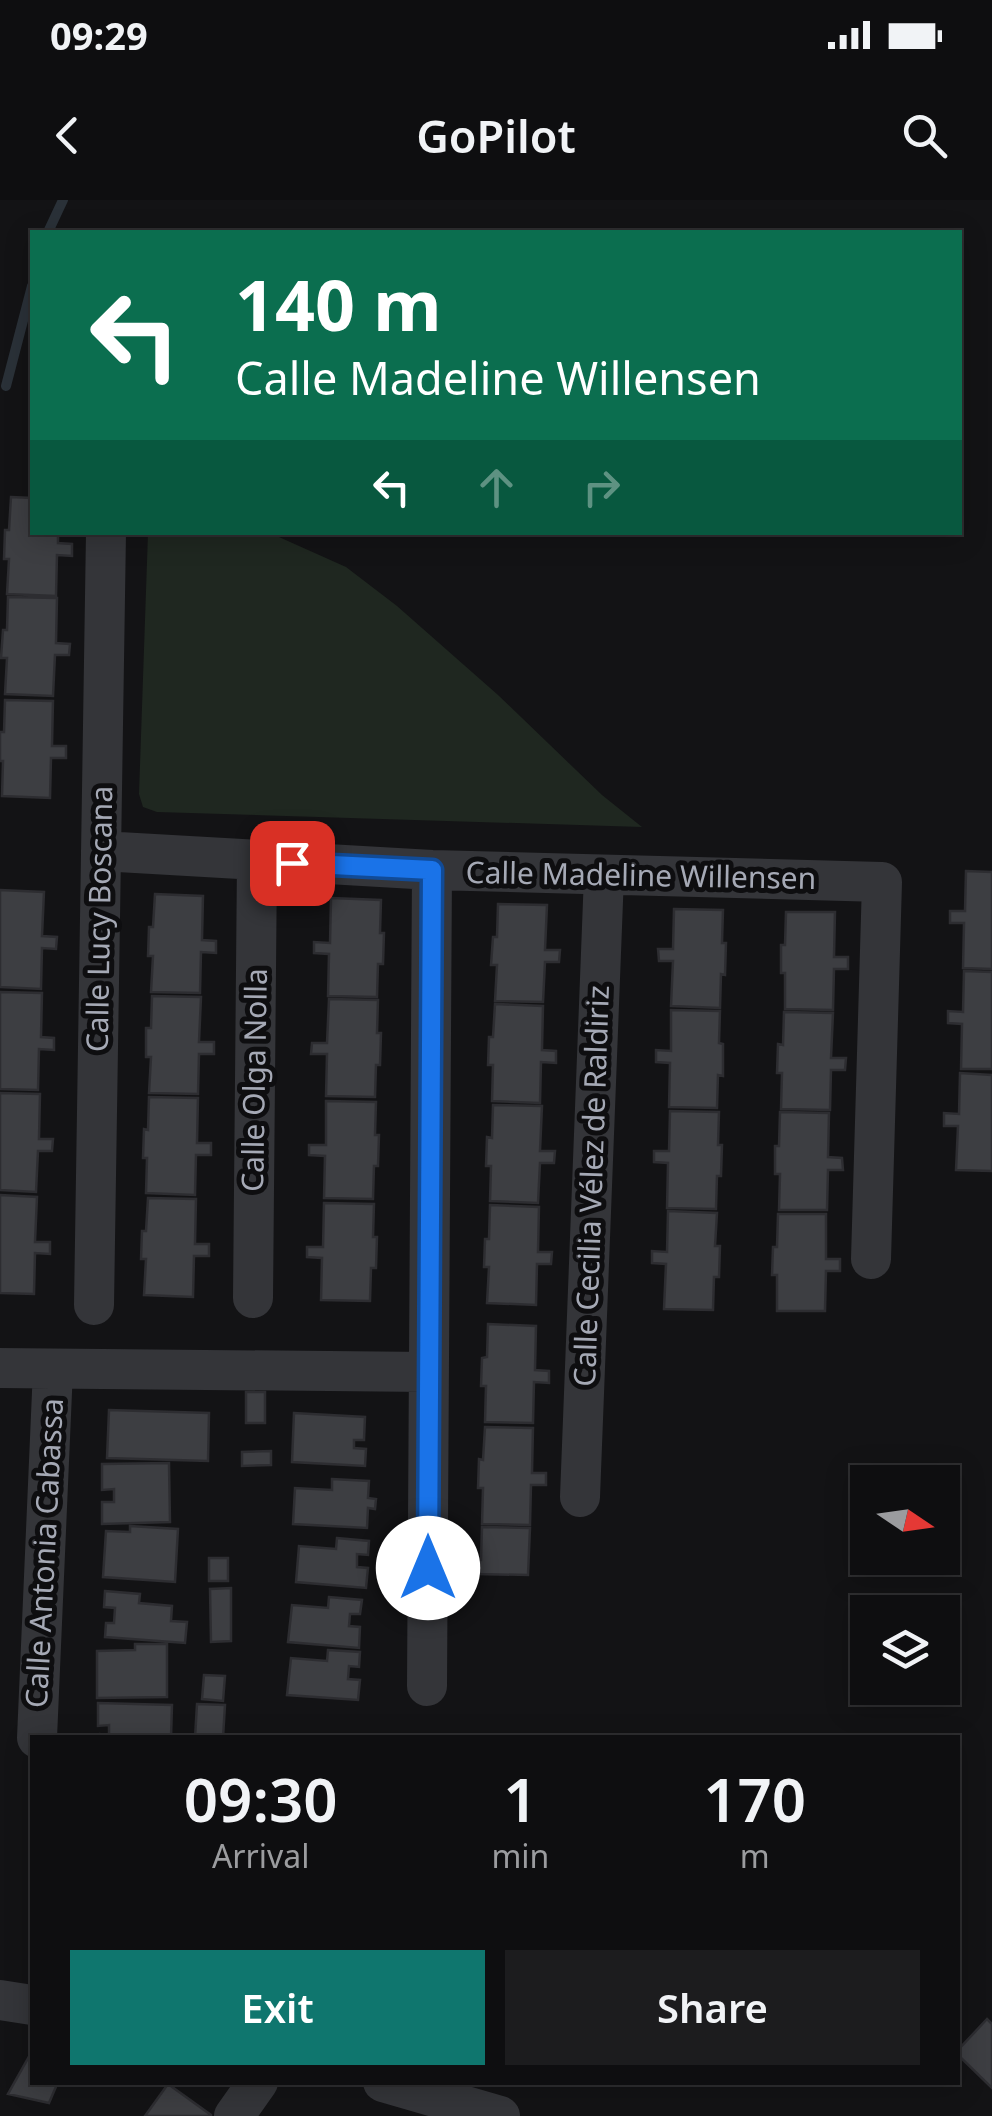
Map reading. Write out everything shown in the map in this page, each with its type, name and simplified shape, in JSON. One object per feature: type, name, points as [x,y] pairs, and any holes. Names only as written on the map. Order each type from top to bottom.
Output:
[{"type":"street","name":"Calle Lucy Boscana","points":[[94,1305],[106,535]]},
{"type":"street","name":"Calle Madeline Willensen","points":[[101,851],[432,870],[882,882],[870,1259]]},
{"type":"street","name":"Calle Olga Nolla","points":[[253,1298],[258,861]]},
{"type":"street","points":[[427,1686],[432,870]]},
{"type":"street","name":"Calle Cecilia Vélez de Raldiriz","points":[[580,1497],[604,875]]},
{"type":"street","points":[[0,1368],[429,1372]]},
{"type":"street","name":"Calle Antonia Cabassa","points":[[37,1735],[53,1369]]},
{"type":"street","points":[[0,2000],[30,2005]]},
{"type":"street","points":[[234,2116],[256,2085]]},
{"type":"street","points":[[392,2085],[500,2116]]},
{"type":"shaded area","points":[[148,535],[274,535],[346,567],[397,606],[498,695],[602,795],[642,827],[157,812],[143,807],[139,794]]},
{"type":"building","points":[[11,497],[30,498],[30,535],[58,535],[58,543],[72,544],[72,556],[57,555],[56,596],[7,594],[9,559],[4,559],[5,530],[9,530]]},
{"type":"building","points":[[8,597],[57,598],[56,643],[70,644],[69,655],[55,655],[53,696],[5,694],[7,658],[1,658]]},
{"type":"building","points":[[5,700],[53,701],[52,746],[66,746],[66,758],[51,758],[50,798],[2,796],[0,732],[4,732]]},
{"type":"building","points":[[966,871],[992,872],[992,969],[963,968],[964,923],[950,923],[950,911],[965,911]]},
{"type":"building","points":[[0,890],[44,892],[42,936],[57,937],[56,949],[42,948],[41,989],[0,987]]},
{"type":"building","points":[[155,894],[203,896],[202,940],[216,941],[216,953],[201,952],[200,993],[151,992],[153,956],[148,956],[149,927],[153,927]]},
{"type":"building","points":[[331,898],[381,900],[383,964],[378,964],[377,997],[328,996],[329,954],[314,953],[314,942],[330,943]]},
{"type":"building","points":[[498,904],[547,905],[545,950],[560,950],[559,962],[545,962],[543,1002],[495,1001],[497,965],[491,965]]},
{"type":"building","points":[[674,909],[723,910],[722,943],[726,943],[720,1008],[671,1006],[673,961],[659,961],[658,949],[673,949]]},
{"type":"building","points":[[786,912],[835,912],[834,957],[848,957],[848,969],[834,969],[833,1010],[785,1009],[781,945],[785,945]]},
{"type":"building","points":[[964,971],[992,972],[992,1069],[961,1069],[962,1024],[948,1023],[948,1011],[963,1012]]},
{"type":"building","points":[[0,992],[42,993],[41,1037],[54,1038],[54,1050],[39,1049],[38,1090],[0,1089]]},
{"type":"building","points":[[152,996],[201,997],[199,1042],[214,1042],[214,1054],[199,1054],[198,1094],[149,1093],[151,1057],[146,1057],[146,1028],[151,1028]]},
{"type":"building","points":[[329,999],[378,1000],[377,1033],[381,1033],[375,1097],[326,1096],[327,1054],[311,1054],[312,1043],[327,1043]]},
{"type":"building","points":[[495,1004],[543,1006],[542,1050],[556,1051],[556,1063],[541,1062],[540,1103],[492,1101],[493,1065],[488,1065]]},
{"type":"building","points":[[671,1010],[720,1011],[723,1076],[718,1075],[717,1108],[669,1107],[670,1063],[656,1062],[656,1050],[671,1051]]},
{"type":"building","points":[[784,1012],[833,1013],[831,1058],[846,1058],[845,1070],[831,1070],[830,1110],[781,1109],[782,1073],[777,1073]]},
{"type":"building","points":[[960,1073],[992,1075],[992,1171],[956,1170],[958,1126],[944,1126],[944,1113],[959,1114]]},
{"type":"building","points":[[0,1093],[40,1094],[39,1139],[53,1139],[52,1151],[38,1151],[36,1192],[0,1190]]},
{"type":"building","points":[[149,1097],[198,1098],[197,1143],[211,1143],[211,1155],[196,1155],[195,1195],[146,1193],[147,1158],[143,1158]]},
{"type":"building","points":[[326,1101],[376,1102],[375,1135],[379,1135],[373,1199],[324,1198],[325,1156],[309,1155],[309,1145],[326,1145]]},
{"type":"building","points":[[493,1105],[542,1106],[540,1151],[555,1151],[554,1163],[540,1163],[538,1203],[490,1201],[491,1166],[486,1166]]},
{"type":"building","points":[[670,1111],[719,1112],[718,1145],[722,1145],[716,1209],[667,1208],[668,1163],[654,1162],[654,1151],[669,1151]]},
{"type":"building","points":[[780,1112],[829,1113],[828,1157],[842,1158],[843,1170],[828,1170],[827,1210],[779,1210],[780,1174],[775,1174],[775,1146],[779,1146]]},
{"type":"building","points":[[0,1195],[37,1197],[35,1242],[50,1242],[50,1254],[35,1253],[34,1294],[0,1293]]},
{"type":"building","points":[[148,1198],[196,1199],[195,1244],[209,1244],[209,1256],[194,1256],[193,1297],[144,1295],[146,1259],[141,1259],[142,1231],[146,1231]]},
{"type":"building","points":[[324,1203],[374,1204],[376,1268],[371,1268],[370,1301],[321,1300],[322,1258],[307,1257],[307,1247],[323,1247]]},
{"type":"building","points":[[490,1205],[539,1207],[538,1252],[552,1252],[551,1264],[537,1264],[536,1305],[487,1303],[489,1267],[484,1267]]},
{"type":"building","points":[[668,1211],[717,1213],[715,1246],[720,1246],[719,1277],[714,1277],[713,1310],[664,1309],[666,1264],[652,1263],[652,1251],[667,1252]]},
{"type":"building","points":[[778,1214],[826,1214],[826,1259],[840,1259],[840,1271],[826,1271],[825,1311],[777,1311],[777,1275],[772,1275]]},
{"type":"building","points":[[488,1324],[536,1326],[535,1370],[549,1371],[549,1383],[534,1382],[533,1423],[485,1422],[486,1386],[481,1386]]},
{"type":"building","points":[[246,1392],[265,1392],[265,1423],[246,1423]]},
{"type":"building","points":[[109,1410],[209,1413],[208,1461],[107,1458]]},
{"type":"building","points":[[294,1413],[365,1417],[364,1440],[354,1440],[354,1448],[366,1449],[365,1466],[292,1462]]},
{"type":"building","points":[[485,1427],[533,1428],[532,1473],[546,1473],[546,1485],[531,1485],[530,1525],[482,1524],[483,1488],[478,1488]]},
{"type":"building","points":[[271,1451],[271,1465],[242,1466],[242,1452]]},
{"type":"building","points":[[169,1463],[170,1522],[102,1524],[102,1502],[114,1502],[114,1489],[102,1490],[102,1464]]},
{"type":"building","points":[[332,1479],[369,1481],[368,1498],[376,1499],[375,1509],[368,1508],[367,1528],[293,1524],[295,1488],[332,1490]]},
{"type":"building","points":[[130,1526],[178,1529],[175,1582],[103,1577],[106,1531],[130,1532]]},
{"type":"building","points":[[482,1527],[530,1528],[528,1575],[477,1574]]},
{"type":"building","points":[[337,1538],[369,1541],[368,1555],[357,1554],[357,1567],[368,1568],[366,1588],[296,1582],[299,1546],[336,1549]]},
{"type":"building","points":[[209,1558],[228,1558],[228,1581],[209,1581]]},
{"type":"building","points":[[231,1588],[231,1641],[211,1642],[210,1589]]},
{"type":"building","points":[[105,1591],[140,1594],[139,1603],[172,1606],[171,1621],[187,1622],[185,1643],[105,1637],[106,1623],[114,1623],[115,1608],[104,1607]]},
{"type":"building","points":[[329,1597],[362,1600],[360,1614],[350,1614],[349,1626],[360,1627],[359,1648],[288,1642],[292,1605],[328,1608]]},
{"type":"building","points":[[135,1644],[167,1644],[167,1697],[97,1698],[97,1651],[135,1650]]},
{"type":"building","points":[[328,1650],[360,1652],[359,1667],[349,1666],[348,1679],[360,1680],[358,1700],[287,1695],[291,1658],[327,1661]]},
{"type":"building","points":[[204,1675],[225,1676],[223,1701],[202,1699]]},
{"type":"building","points":[[98,1703],[172,1705],[171,1735],[109,1735],[109,1725],[98,1726]]},
{"type":"building","points":[[197,1704],[225,1705],[223,1735],[195,1735]]},
{"type":"building","points":[[987,2019],[992,2024],[992,2088],[960,2057],[960,2048]]},
{"type":"building","points":[[30,2055],[30,2085],[57,2085],[49,2103],[8,2094]]},
{"type":"building","points":[[167,2085],[211,2115],[211,2116],[145,2116]]},
{"type":"waterway","points":[[49,230],[63,200]]},
{"type":"waterway","points":[[6,386],[30,294]]},
{"type":"route","points":[[292,863],[432,870],[428,1568]]}]
